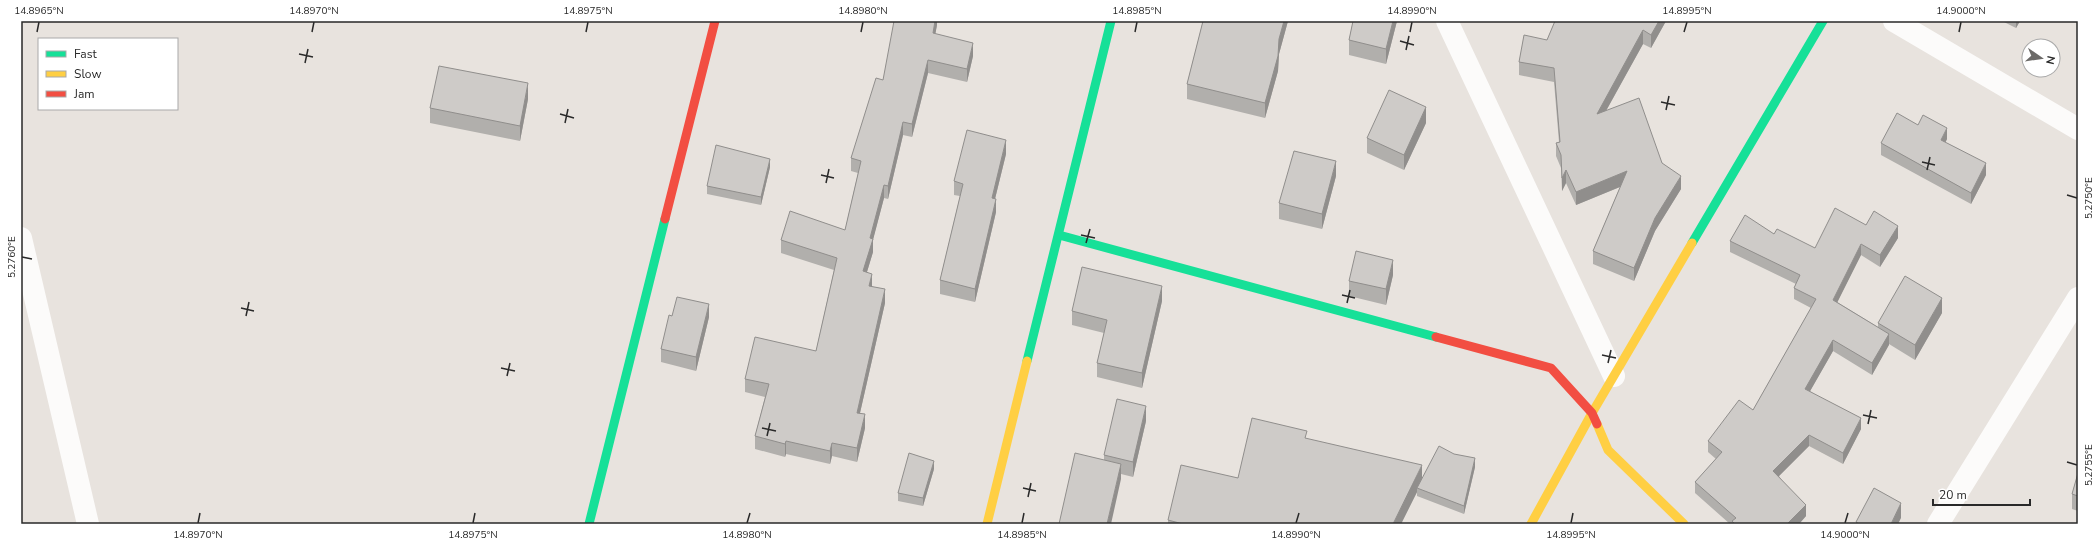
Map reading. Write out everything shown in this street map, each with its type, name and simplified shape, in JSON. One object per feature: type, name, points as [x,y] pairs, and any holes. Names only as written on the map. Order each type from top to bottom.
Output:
[{"type":"street","points":[[589,524],[715,21]]},
{"type":"street","points":[[987,524],[1111,21]]},
{"type":"street","points":[[1447,21],[1614,376]]},
{"type":"street","points":[[1531,524],[1592,413],[1823,21]]},
{"type":"street","points":[[1894,21],[2078,129]]},
{"type":"street","points":[[1059,235],[1551,368],[1592,413],[1608,450],[1684,524]]},
{"type":"street","points":[[21,238],[88,524]]},
{"type":"street","points":[[1938,524],[2078,298]]},
{"type":"building","points":[[894,21],[935,21],[933,33],[973,43],[967,69],[928,60],[912,124],[903,122],[888,186],[884,185],[870,238],[873,239],[863,271],[872,274],[869,286],[885,289],[857,413],[865,414],[857,448],[832,443],[830,451],[786,441],[785,444],[755,436],[769,384],[745,379],[755,337],[816,351],[837,258],[781,240],[790,211],[845,230],[861,161],[851,158],[876,78],[883,80]]},
{"type":"building","points":[[1203,21],[1284,21],[1279,39],[1278,56],[1265,103],[1187,84]]},
{"type":"building","points":[[1353,21],[1393,21],[1386,49],[1349,40]]},
{"type":"building","points":[[1555,21],[1659,21],[1651,35],[1643,30],[1597,114],[1639,98],[1662,163],[1681,176],[1655,218],[1634,268],[1593,251],[1627,171],[1576,192],[1566,170],[1562,178],[1561,155],[1556,143],[1560,142],[1554,68],[1519,62],[1524,35],[1547,40]]},
{"type":"building","points":[[439,66],[528,83],[520,126],[430,108]]},
{"type":"building","points":[[1389,90],[1426,107],[1404,155],[1367,138]]},
{"type":"building","points":[[1897,113],[1918,125],[1923,115],[1947,128],[1941,140],[1986,163],[1971,193],[1881,143]]},
{"type":"building","points":[[967,130],[1006,140],[992,198],[996,199],[975,289],[940,280],[963,184],[954,181]]},
{"type":"building","points":[[716,145],[770,159],[761,197],[707,186]]},
{"type":"building","points":[[1294,151],[1336,161],[1322,214],[1279,203]]},
{"type":"building","points":[[1835,208],[1866,225],[1874,211],[1898,226],[1880,255],[1861,244],[1833,300],[1889,334],[1872,363],[1833,340],[1805,389],[1861,418],[1843,453],[1809,435],[1773,471],[1806,505],[1787,524],[1735,524],[1732,521],[1736,518],[1695,482],[1722,452],[1708,441],[1739,400],[1753,410],[1816,299],[1794,288],[1800,275],[1730,241],[1745,215],[1774,234],[1777,229],[1815,248]]},
{"type":"building","points":[[1356,251],[1393,260],[1386,289],[1349,281]]},
{"type":"building","points":[[1082,267],[1162,286],[1142,373],[1097,363],[1107,320],[1072,311]]},
{"type":"building","points":[[1905,276],[1942,298],[1915,345],[1878,323]]},
{"type":"building","points":[[677,297],[709,304],[696,357],[661,349],[669,315],[672,316]]},
{"type":"building","points":[[1117,399],[1146,406],[1133,462],[1104,455]]},
{"type":"building","points":[[1252,418],[1307,431],[1305,438],[1422,465],[1393,524],[1183,524],[1168,520],[1181,465],[1238,478]]},
{"type":"building","points":[[1439,446],[1454,454],[1475,458],[1464,506],[1417,488]]},
{"type":"building","points":[[909,453],[934,461],[923,498],[898,493]]},
{"type":"building","points":[[1075,453],[1121,464],[1107,524],[1059,524]]},
{"type":"building","points":[[2078,473],[2078,496],[2072,494]]},
{"type":"building","points":[[1874,488],[1901,503],[1891,524],[1859,524],[1856,522]]},
{"type":"traffic: fast","points":[[1027,361],[1111,21]]},
{"type":"traffic: fast","points":[[1692,243],[1823,21]]},
{"type":"traffic: fast","points":[[589,524],[665,219]]},
{"type":"traffic: fast","points":[[1059,235],[1436,337]]},
{"type":"traffic: slow","points":[[1531,524],[1592,413],[1692,243]]},
{"type":"traffic: slow","points":[[987,524],[1027,361]]},
{"type":"traffic: slow","points":[[1597,424],[1608,450],[1684,524]]},
{"type":"traffic: jam","points":[[665,219],[715,21]]},
{"type":"traffic: jam","points":[[1436,337],[1551,368],[1592,413],[1597,424]]}]
